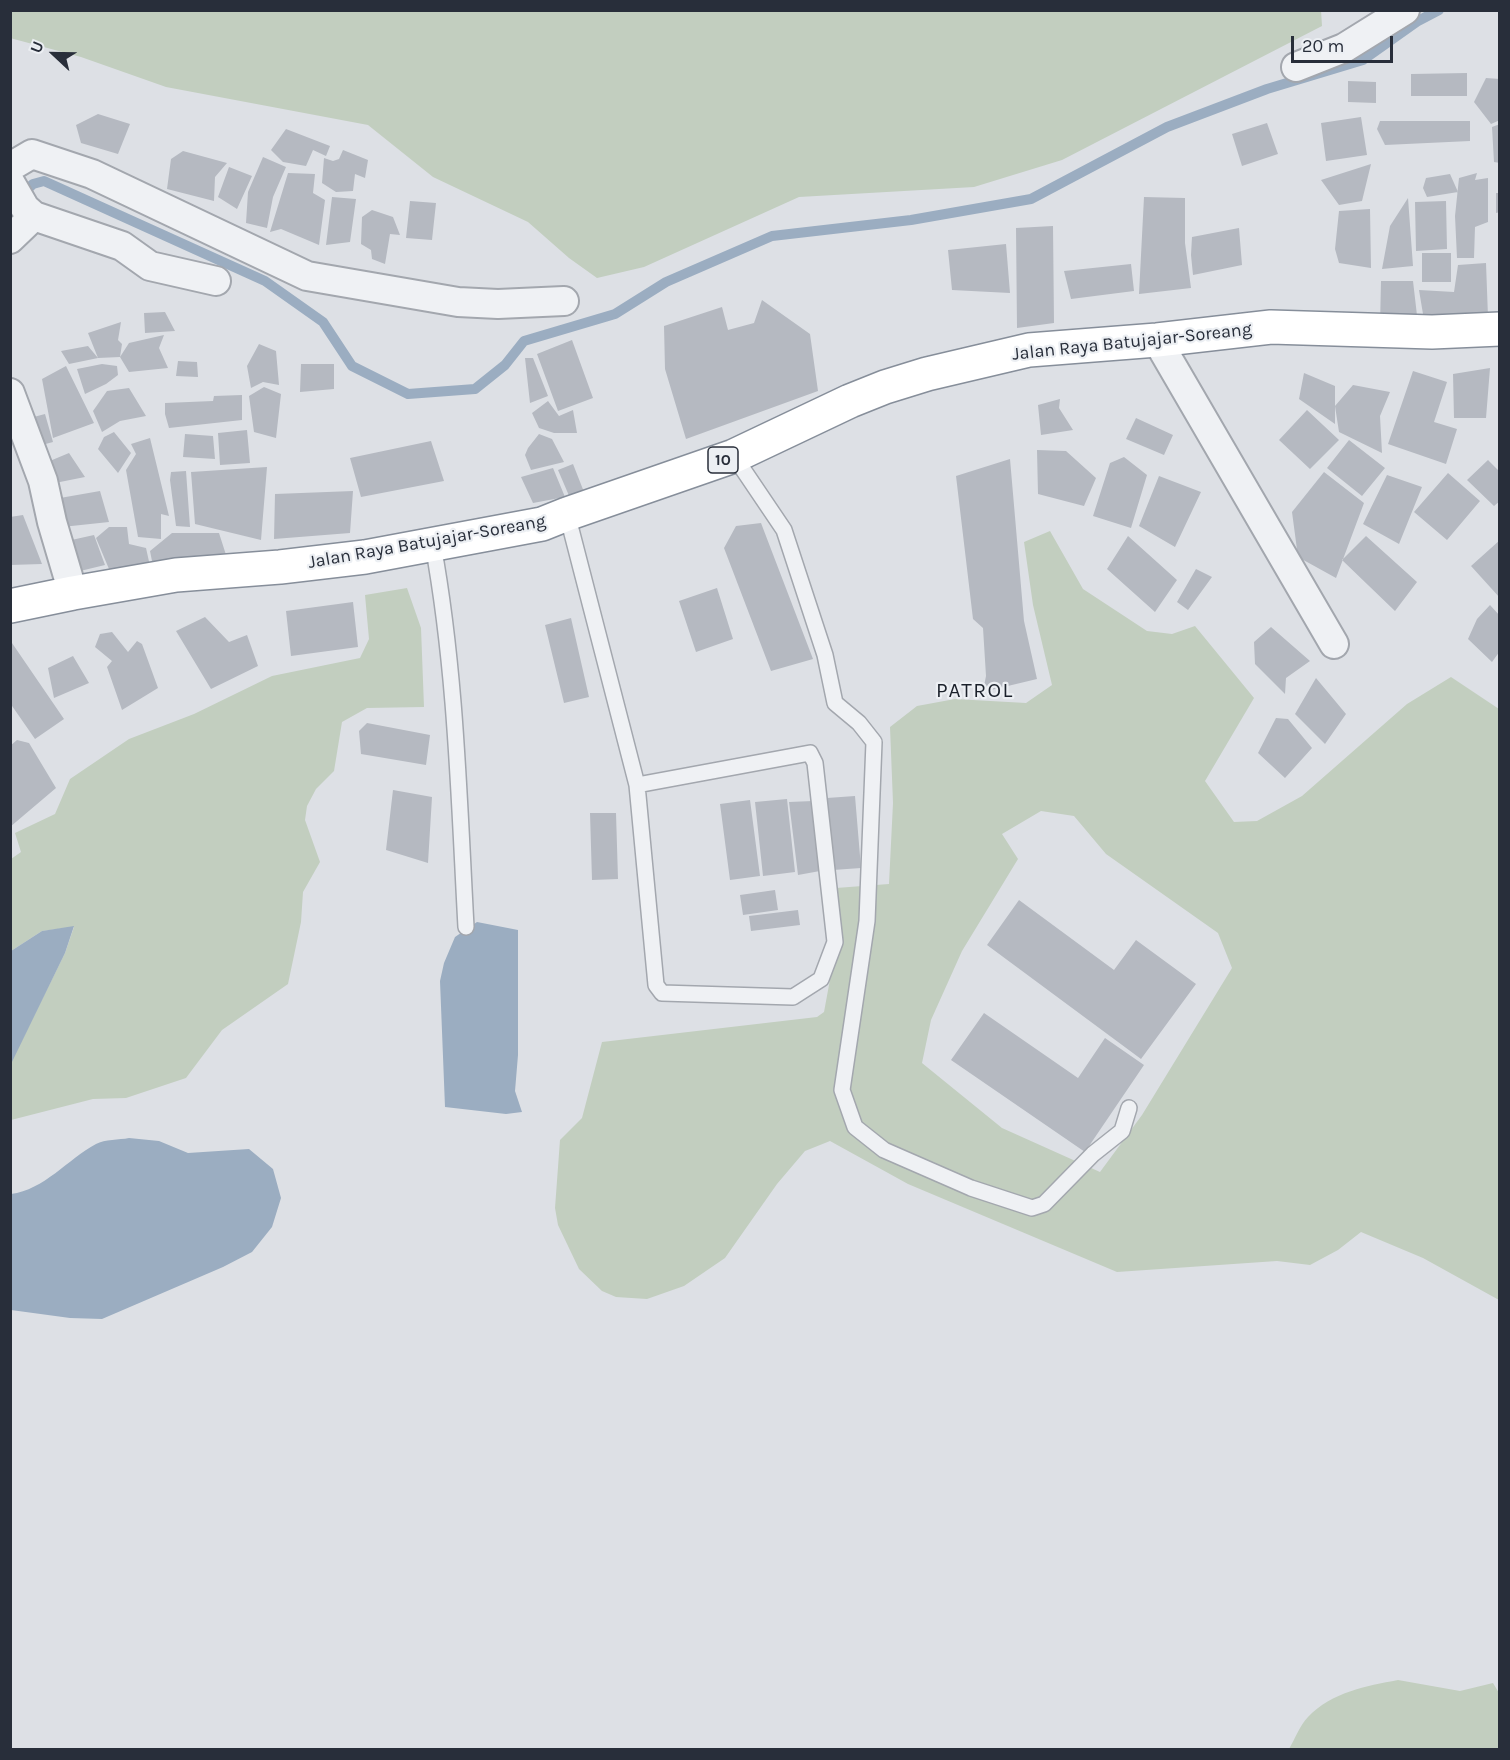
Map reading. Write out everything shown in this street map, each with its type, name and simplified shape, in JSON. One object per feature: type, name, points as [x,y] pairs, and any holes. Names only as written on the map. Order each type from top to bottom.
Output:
[{"type":"highway","name":"Jalan Raya Batujajar-Soreang","points":[[10,606],[176,575],[333,561],[542,525],[567,514],[734,456],[850,401],[927,374],[1029,350],[1157,340],[1271,327],[1432,332],[1500,329]]},
{"type":"street","points":[[1296,67],[1344,48],[1405,10]]},
{"type":"street","points":[[29,212],[16,171],[66,164],[92,174],[307,276],[458,302],[498,304],[564,301]]},
{"type":"street","points":[[10,239],[29,212]]},
{"type":"street","points":[[29,212],[122,246],[150,266],[216,281]]},
{"type":"street","points":[[1157,340],[1334,644]]},
{"type":"street","points":[[10,393],[43,481],[52,522],[73,593]]},
{"type":"lane","points":[[734,456],[784,530],[825,654],[835,703],[859,723],[874,742],[867,921],[842,1090],[855,1127],[884,1150],[971,1188],[1032,1208],[1044,1204],[1093,1154],[1122,1131],[1129,1108]]},
{"type":"lane","points":[[567,514],[637,785],[656,985],[662,993],[793,997],[821,979],[835,942],[815,763],[810,753],[637,785]]},
{"type":"lane","points":[[433,545],[442,598],[454,712],[466,927]]},
{"type":"green space","points":[[11,10],[1321,10],[1322,26],[1062,160],[974,187],[799,197],[644,267],[597,278],[569,258],[528,222],[433,177],[368,125],[166,87],[81,57],[10,38]]},
{"type":"green space","points":[[1050,531],[1083,589],[1147,631],[1172,634],[1195,626],[1254,698],[1205,781],[1234,822],[1257,821],[1302,796],[1407,704],[1451,677],[1499,709],[1499,1300],[1423,1258],[1361,1232],[1338,1250],[1310,1265],[1277,1261],[1117,1272],[908,1184],[830,1141],[805,1151],[777,1184],[725,1258],[684,1286],[647,1299],[616,1297],[602,1291],[579,1269],[558,1225],[555,1208],[560,1140],[582,1118],[602,1042],[817,1017],[824,1012],[839,931],[836,888],[889,884],[893,803],[890,727],[917,706],[955,699],[1026,703],[1052,685],[1033,605],[1024,542]],"holes":[[[1041,811],[1074,816],[1106,854],[1218,933],[1232,968],[1142,1115],[1100,1172],[1002,1128],[922,1063],[931,1020],[962,951],[1018,859],[1002,834]]]},
{"type":"green space","points":[[407,588],[421,628],[424,707],[367,708],[342,722],[334,771],[316,789],[307,806],[305,820],[320,862],[303,892],[301,922],[288,984],[222,1030],[186,1078],[126,1098],[93,1099],[11,1120],[10,1064],[65,953],[74,927],[42,931],[11,951],[11,859],[21,852],[15,833],[55,814],[70,779],[129,739],[194,714],[272,676],[360,658],[369,639],[365,595]]},
{"type":"green space","points":[[1398,1680],[1460,1691],[1493,1683],[1499,1693],[1499,1749],[1289,1749],[1305,1720],[1317,1708],[1350,1691]]},
{"type":"water","points":[[477,922],[518,930],[518,1055],[515,1091],[522,1112],[506,1114],[445,1107],[440,981],[444,963],[455,937]]},
{"type":"water","points":[[74,926],[65,953],[11,1064],[11,951],[42,931]]},
{"type":"water","points":[[129,1138],[159,1141],[188,1153],[249,1149],[273,1169],[281,1198],[272,1227],[252,1252],[223,1267],[102,1319],[70,1318],[11,1310],[11,1194],[34,1187],[100,1142]]},
{"type":"building","points":[[1467,73],[1467,96],[1411,96],[1411,74]]},
{"type":"building","points":[[1486,78],[1500,79],[1500,120],[1491,124],[1474,102]]},
{"type":"building","points":[[1348,81],[1376,82],[1376,103],[1348,102]]},
{"type":"building","points":[[98,114],[130,124],[118,154],[81,143],[76,125]]},
{"type":"building","points":[[1361,117],[1367,155],[1326,161],[1321,123]]},
{"type":"building","points":[[1380,121],[1470,121],[1470,141],[1385,145],[1377,129]]},
{"type":"building","points":[[1267,123],[1278,154],[1242,166],[1232,134]]},
{"type":"building","points":[[1500,124],[1500,163],[1494,162],[1492,127]]},
{"type":"building","points":[[286,129],[330,146],[326,156],[313,150],[306,166],[283,162],[271,150]]},
{"type":"building","points":[[343,150],[368,160],[365,178],[355,174],[353,191],[336,192],[322,183],[324,158],[333,161],[339,159]]},
{"type":"building","points":[[183,151],[227,163],[215,177],[214,201],[167,189],[171,159]]},
{"type":"building","points":[[263,157],[286,167],[273,197],[267,228],[246,223],[248,192]]},
{"type":"building","points":[[1371,164],[1362,201],[1339,205],[1321,180]]},
{"type":"building","points":[[229,167],[252,176],[237,209],[218,197]]},
{"type":"building","points":[[288,173],[315,174],[313,193],[325,200],[319,245],[281,229],[270,232]]},
{"type":"building","points":[[1477,173],[1475,180],[1488,178],[1488,222],[1475,227],[1474,258],[1457,258],[1455,216],[1459,178]]},
{"type":"building","points":[[1450,174],[1458,192],[1427,197],[1423,188],[1426,178]]},
{"type":"building","points":[[1496,193],[1500,193],[1500,212],[1496,213]]},
{"type":"building","points":[[332,197],[356,199],[350,242],[326,245]]},
{"type":"building","points":[[1144,197],[1185,198],[1185,243],[1191,288],[1139,294]]},
{"type":"building","points":[[1408,198],[1413,266],[1382,269],[1390,226]]},
{"type":"building","points":[[410,201],[436,203],[432,240],[406,238]]},
{"type":"building","points":[[1446,201],[1447,249],[1416,251],[1415,202]]},
{"type":"building","points":[[1370,209],[1371,268],[1339,263],[1335,249],[1339,211]]},
{"type":"building","points":[[372,210],[393,217],[400,235],[390,234],[385,264],[372,259],[371,250],[361,244],[362,217]]},
{"type":"building","points":[[1053,226],[1054,323],[1017,328],[1016,228]]},
{"type":"building","points":[[1239,228],[1242,265],[1193,275],[1192,237]]},
{"type":"building","points":[[1006,244],[1010,293],[952,290],[948,250]]},
{"type":"building","points":[[1422,253],[1451,253],[1451,282],[1422,282]]},
{"type":"building","points":[[1486,263],[1488,317],[1424,320],[1419,290],[1454,292],[1458,265]]},
{"type":"building","points":[[1131,264],[1134,291],[1071,299],[1064,271]]},
{"type":"building","points":[[1381,281],[1413,281],[1418,324],[1380,326]]},
{"type":"building","points":[[762,300],[810,334],[818,391],[686,439],[665,369],[664,326],[722,307],[728,330],[754,323]]},
{"type":"building","points":[[165,312],[175,331],[145,333],[144,313]]},
{"type":"building","points":[[121,322],[118,340],[122,344],[120,357],[98,358],[88,333]]},
{"type":"building","points":[[164,335],[159,348],[168,368],[129,372],[120,357],[129,343]]},
{"type":"building","points":[[572,340],[593,398],[558,411],[537,354]]},
{"type":"building","points":[[259,344],[276,351],[279,385],[263,382],[251,388],[247,366]]},
{"type":"building","points":[[88,346],[98,358],[69,364],[61,351]]},
{"type":"building","points":[[525,358],[533,358],[548,396],[530,403]]},
{"type":"building","points":[[178,361],[197,362],[198,377],[176,376]]},
{"type":"building","points":[[102,364],[117,366],[118,375],[106,384],[85,394],[77,369]]},
{"type":"building","points":[[301,364],[334,364],[334,389],[300,392]]},
{"type":"building","points":[[66,366],[94,423],[53,438],[42,379]]},
{"type":"building","points":[[1490,368],[1486,418],[1454,418],[1453,374]]},
{"type":"building","points":[[1413,371],[1447,382],[1434,422],[1457,429],[1446,464],[1388,444]]},
{"type":"building","points":[[1304,373],[1335,386],[1335,424],[1299,399]]},
{"type":"building","points":[[1353,385],[1390,392],[1380,416],[1382,453],[1339,432],[1335,406]]},
{"type":"building","points":[[264,387],[281,394],[276,438],[254,432],[249,396]]},
{"type":"building","points":[[129,388],[146,416],[120,421],[102,432],[93,411],[107,391]]},
{"type":"building","points":[[242,395],[242,420],[169,428],[165,403],[213,401],[214,396]]},
{"type":"building","points":[[1060,399],[1059,408],[1073,430],[1041,435],[1038,405]]},
{"type":"building","points":[[548,401],[559,416],[573,410],[577,433],[554,433],[539,428],[532,413]]},
{"type":"building","points":[[1307,410],[1339,440],[1310,469],[1279,440]]},
{"type":"building","points":[[45,414],[53,442],[38,446],[30,418]]},
{"type":"building","points":[[1136,418],[1173,435],[1164,455],[1126,439]]},
{"type":"building","points":[[247,430],[250,463],[220,465],[218,433]]},
{"type":"building","points":[[114,432],[131,453],[118,473],[98,449],[104,437]]},
{"type":"building","points":[[185,434],[213,436],[215,459],[183,457]]},
{"type":"building","points":[[539,434],[552,439],[564,462],[531,470],[525,455]]},
{"type":"building","points":[[150,438],[169,516],[161,514],[161,539],[138,537],[126,470],[136,454],[131,444]]},
{"type":"building","points":[[1349,440],[1385,468],[1362,496],[1327,468]]},
{"type":"building","points":[[431,441],[444,481],[361,497],[350,458]]},
{"type":"building","points":[[1037,450],[1066,451],[1096,478],[1084,506],[1038,494]]},
{"type":"building","points":[[69,453],[85,477],[55,483],[45,463]]},
{"type":"building","points":[[1124,457],[1147,475],[1131,528],[1093,516],[1110,463]]},
{"type":"building","points":[[1010,459],[1024,621],[1037,679],[991,690],[984,686],[986,676],[983,628],[973,619],[956,476]]},
{"type":"building","points":[[1488,460],[1500,472],[1500,501],[1494,506],[1467,480]]},
{"type":"building","points":[[573,464],[584,492],[570,498],[558,470]]},
{"type":"building","points":[[267,467],[261,540],[195,524],[191,472]]},
{"type":"building","points":[[553,468],[565,497],[533,503],[521,477]]},
{"type":"building","points":[[186,471],[190,527],[176,526],[170,480],[171,472]]},
{"type":"building","points":[[1324,472],[1364,503],[1336,578],[1298,557],[1292,512]]},
{"type":"building","points":[[1448,473],[1480,501],[1447,540],[1414,512]]},
{"type":"building","points":[[1387,475],[1422,487],[1399,544],[1363,524]]},
{"type":"building","points":[[1159,476],[1201,492],[1175,547],[1139,526]]},
{"type":"building","points":[[100,491],[109,522],[62,527],[60,498]]},
{"type":"building","points":[[353,491],[350,533],[274,539],[275,494]]},
{"type":"building","points":[[23,515],[42,564],[10,565],[10,517]]},
{"type":"building","points":[[761,523],[813,659],[771,671],[724,548],[736,526]]},
{"type":"building","points":[[109,527],[127,527],[129,544],[146,548],[150,566],[109,569],[96,538]]},
{"type":"building","points":[[172,533],[219,533],[227,558],[153,566],[150,551]]},
{"type":"building","points":[[94,535],[105,565],[76,572],[67,541]]},
{"type":"building","points":[[1128,536],[1177,580],[1155,612],[1107,569]]},
{"type":"building","points":[[1366,536],[1417,582],[1395,611],[1342,560]]},
{"type":"building","points":[[1500,540],[1500,598],[1471,566]]},
{"type":"building","points":[[1196,569],[1212,577],[1188,610],[1177,602]]},
{"type":"building","points":[[717,588],[733,639],[696,652],[679,601]]},
{"type":"building","points":[[353,602],[358,647],[291,656],[286,611]]},
{"type":"building","points":[[1490,605],[1500,616],[1500,651],[1492,662],[1468,639],[1477,619]]},
{"type":"building","points":[[205,617],[229,642],[247,635],[258,666],[211,689],[176,631]]},
{"type":"building","points":[[571,618],[589,697],[564,703],[545,625]]},
{"type":"building","points":[[1271,627],[1310,661],[1286,678],[1285,694],[1255,664],[1254,642]]},
{"type":"building","points":[[112,632],[128,652],[137,641],[142,644],[158,688],[122,710],[107,667],[112,661],[95,647],[100,634]]},
{"type":"building","points":[[12,643],[64,719],[35,739],[10,703]]},
{"type":"building","points":[[73,656],[89,683],[54,698],[48,668]]},
{"type":"building","points":[[1316,678],[1346,714],[1325,744],[1295,714]]},
{"type":"building","points":[[1276,718],[1288,719],[1312,748],[1285,778],[1258,753]]},
{"type":"building","points":[[367,723],[430,735],[426,765],[361,754],[359,731]]},
{"type":"building","points":[[17,740],[29,743],[56,788],[10,827],[10,746]]},
{"type":"building","points":[[393,790],[432,797],[428,863],[386,850]]},
{"type":"building","points":[[855,796],[861,868],[833,870],[827,798]]},
{"type":"building","points":[[787,799],[795,872],[763,876],[755,802]]},
{"type":"building","points":[[750,800],[760,876],[730,880],[720,804]]},
{"type":"building","points":[[813,801],[820,871],[798,875],[789,802]]},
{"type":"building","points":[[590,813],[616,813],[618,879],[592,880]]},
{"type":"building","points":[[775,890],[778,910],[743,915],[740,895]]},
{"type":"building","points":[[1019,900],[1114,970],[1136,940],[1196,984],[1141,1059],[987,945]]},
{"type":"building","points":[[798,910],[800,925],[751,931],[749,916]]},
{"type":"building","points":[[984,1013],[1078,1078],[1105,1038],[1144,1065],[1085,1152],[951,1060]]},
{"type":"waterway","points":[[21,195],[33,184],[44,181],[265,281],[323,322],[352,366],[408,394],[475,389],[505,365],[524,341],[615,314],[666,282],[772,236],[911,220],[1031,199],[1167,127],[1267,89],[1363,60],[1418,21],[1439,10]]},
{"type":"district","name":"PATROL","points":[[975,691]]}]
